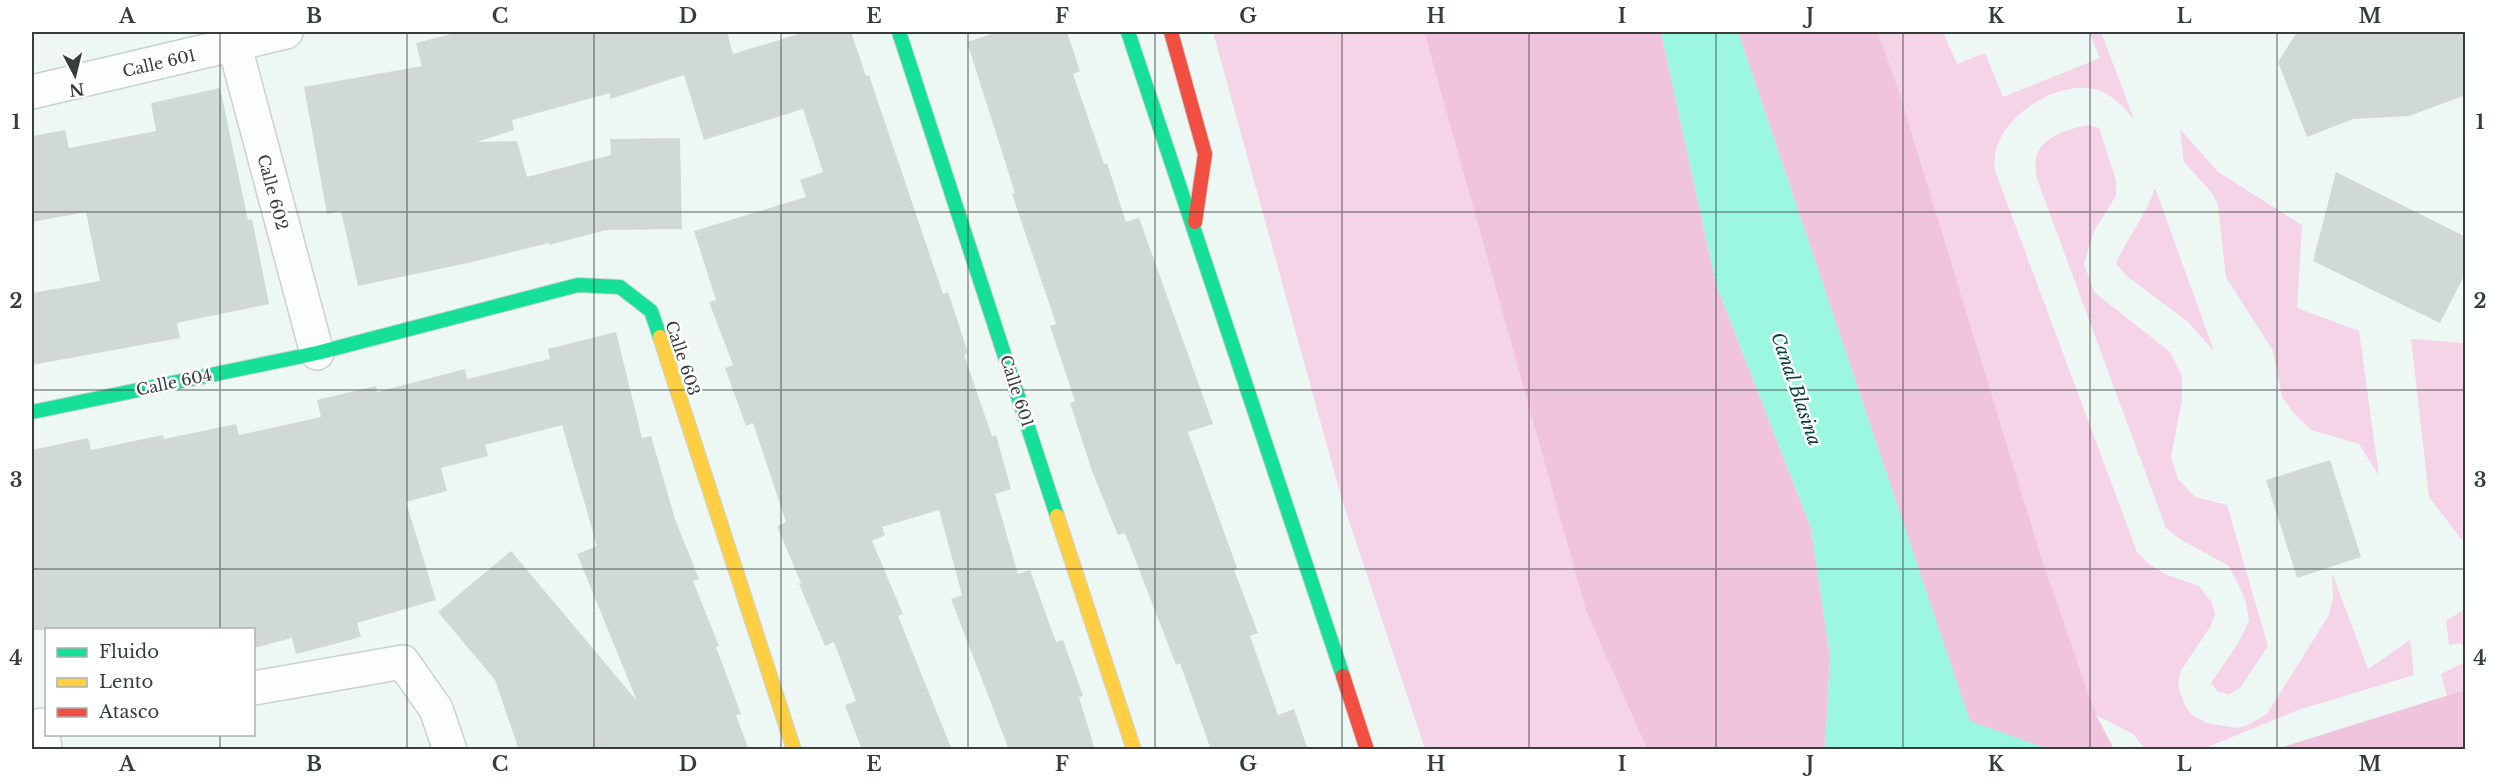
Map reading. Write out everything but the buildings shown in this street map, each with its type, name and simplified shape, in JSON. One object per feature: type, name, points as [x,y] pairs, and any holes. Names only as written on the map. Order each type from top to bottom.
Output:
[{"type":"street","name":"Calle 601","points":[[32,92],[233,38],[286,32]]},
{"type":"street","name":"Calle 601","points":[[899,32],[1134,750]]},
{"type":"street","points":[[1128,32],[1367,750]]},
{"type":"street","points":[[1171,32],[1205,154],[1194,226]]},
{"type":"street","name":"Calle 602","points":[[233,38],[316,353]]},
{"type":"street","name":"Calle 603","points":[[316,353],[578,285],[620,287],[651,311],[794,750]]},
{"type":"street","name":"Calle 604","points":[[32,412],[316,353]]},
{"type":"street","points":[[255,688],[403,662],[436,709],[450,750]]},
{"type":"shaded area","points":[[1213,32],[1424,32],[1586,611],[1647,749],[1425,749],[1342,500]]},
{"type":"shaded area","points":[[1424,32],[1661,32],[1716,284],[1811,528],[1830,656],[1825,749],[1647,749],[1586,611]]},
{"type":"shaded area","points":[[1738,32],[1878,32],[1899,91],[2041,556],[2096,715],[2114,749],[2047,749],[1970,722]]},
{"type":"shaded area","points":[[1878,32],[1943,32],[1957,64],[1985,53],[2003,97],[2100,58],[2089,32],[2101,32],[2134,119],[2113,98],[2098,90],[2069,89],[2055,93],[2027,108],[2006,129],[1998,144],[1994,168],[2137,552],[2149,564],[2167,575],[2199,586],[2212,603],[2215,614],[2210,627],[2180,672],[2178,687],[2192,715],[2207,723],[2236,728],[2248,725],[2267,714],[2329,615],[2333,596],[2332,573],[2368,669],[2410,640],[2414,675],[2298,710],[2203,749],[2145,749],[2133,734],[2096,715],[2041,556],[1899,91]]},
{"type":"shaded area","points":[[2089,125],[2099,128],[2116,180],[2116,196],[2094,231],[2084,264],[2094,292],[2170,352],[2182,376],[2182,400],[2171,457],[2178,479],[2195,497],[2227,505],[2268,646],[2240,688],[2229,694],[2218,692],[2211,683],[2239,642],[2249,621],[2245,599],[2229,566],[2180,539],[2166,528],[2037,179],[2036,159],[2043,145],[2049,139],[2065,131]]},
{"type":"shaded area","points":[[2180,129],[2218,172],[2302,225],[2297,308],[2359,331],[2379,476],[2359,444],[2311,430],[2282,397],[2273,351],[2226,277],[2218,205],[2212,193],[2184,162]]},
{"type":"shaded area","points":[[2155,188],[2214,351],[2188,322],[2128,277],[2116,264],[2147,208]]},
{"type":"shaded area","points":[[2411,339],[2465,343],[2465,544],[2429,497]]},
{"type":"shaded area","points":[[2465,609],[2465,649],[2461,643],[2449,645],[2446,621]]},
{"type":"shaded area","points":[[2465,662],[2465,690],[2447,696],[2441,674]]},
{"type":"shaded area","points":[[2465,690],[2465,749],[2276,749]]},
{"type":"water","name":"Canal Blasina","points":[[1661,32],[1738,32],[1970,721],[2047,749],[1825,749],[1830,656],[1811,528],[1716,284]]},
{"type":"traffic: fast","points":[[899,32],[1057,516]]},
{"type":"traffic: fast","points":[[1128,32],[1343,676]]},
{"type":"traffic: fast","points":[[32,412],[317,353],[578,285],[620,287],[651,311],[660,337]]},
{"type":"traffic: slow","points":[[660,337],[794,750]]},
{"type":"traffic: slow","points":[[1057,516],[1134,750]]},
{"type":"traffic: jam","points":[[1171,32],[1205,154],[1195,222]]},
{"type":"traffic: jam","points":[[1343,676],[1367,750]]}]
